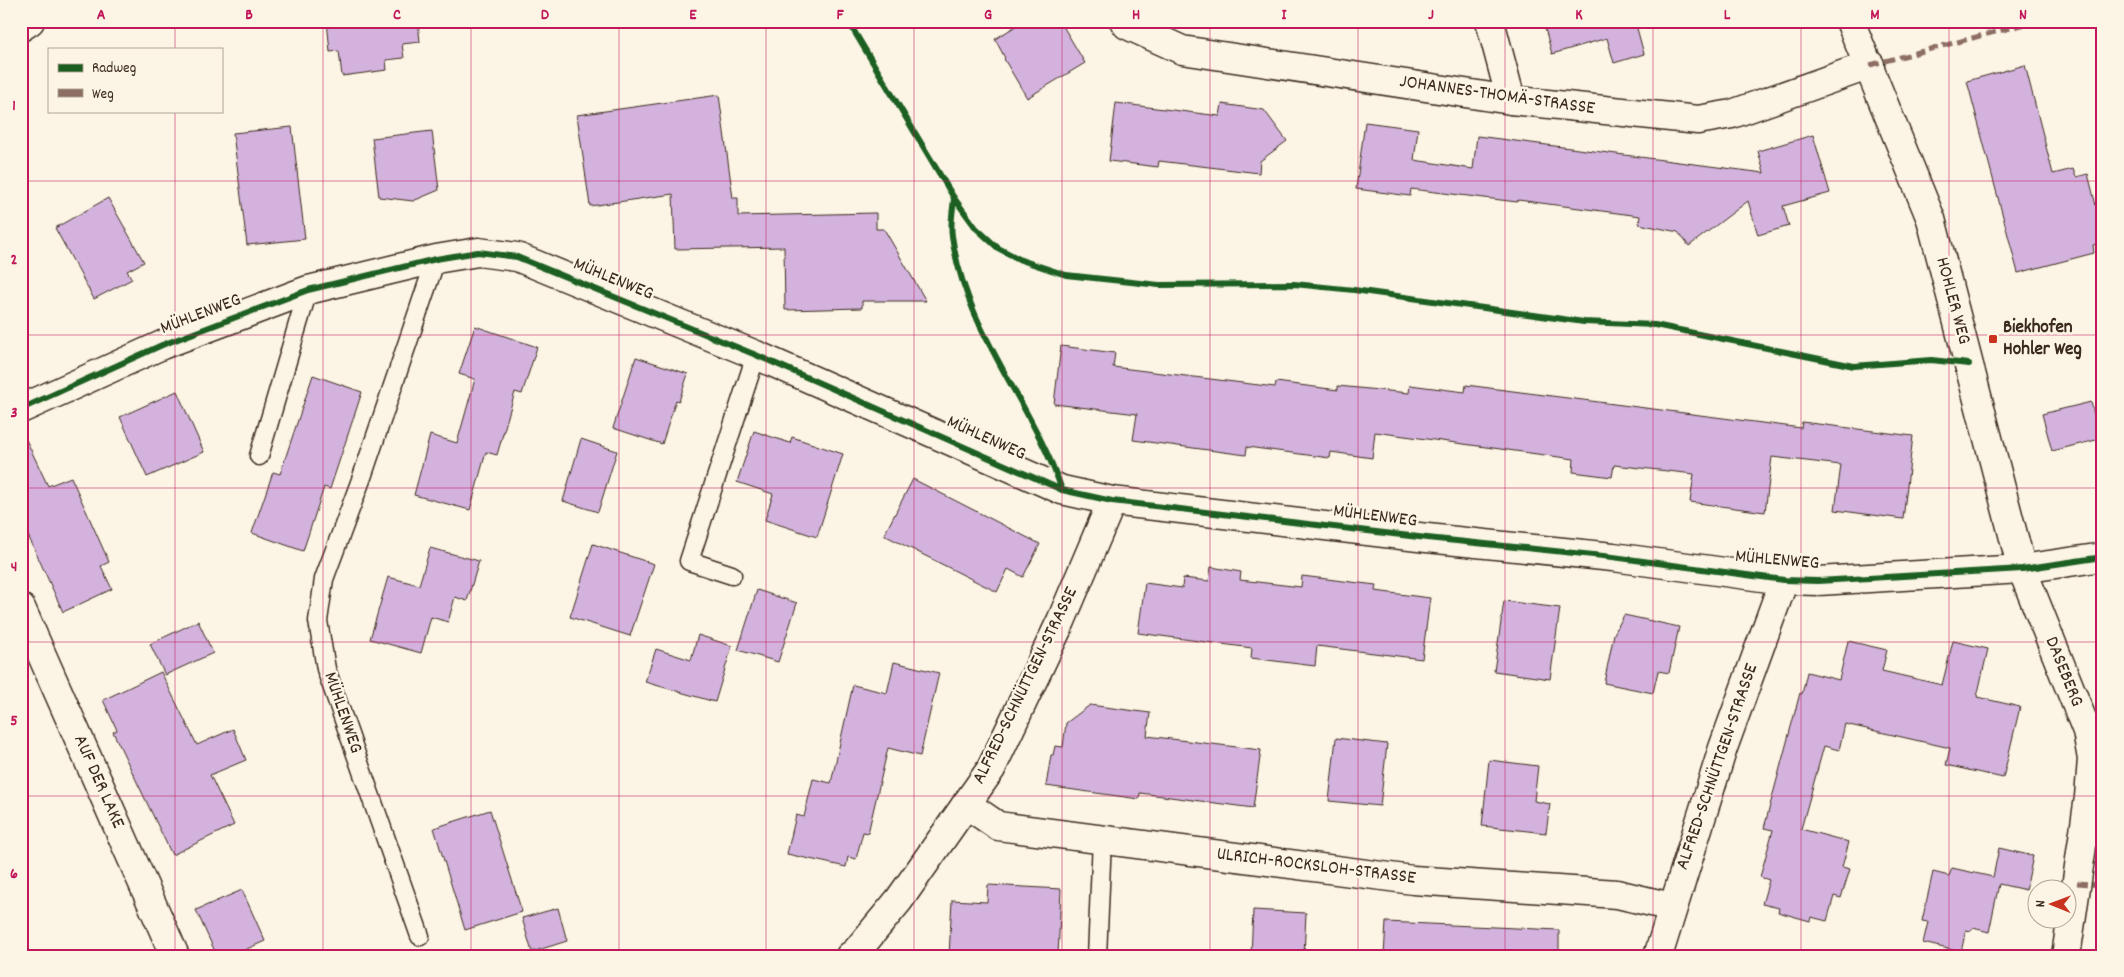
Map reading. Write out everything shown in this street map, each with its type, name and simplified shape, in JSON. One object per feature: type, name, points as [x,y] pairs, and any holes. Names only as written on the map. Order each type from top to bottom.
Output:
[{"type":"street","points":[[21,27],[30,21]]},
{"type":"street","name":"JOHANNES-THOMÄ-STRASSE","points":[[1124,21],[1127,25],[1182,50],[1511,100],[1698,120],[1732,114],[1870,65]]},
{"type":"street","points":[[1490,21],[1511,100]]},
{"type":"street","name":"HOHLER WEG","points":[[1850,21],[1870,65],[1931,219],[2022,569]]},
{"type":"street","name":"MÜHLENWEG","points":[[21,409],[162,346],[308,290],[436,259],[478,252],[517,257],[756,355],[1062,490],[1112,501],[1426,538],[1613,557],[1784,580],[1818,581],[2022,569]]},
{"type":"street","name":"ALFRED-SCHNÜTTGEN-STRASSE","points":[[850,956],[856,953],[899,900],[991,769],[1057,629],[1112,501]]},
{"type":"street","points":[[2022,569],[2103,557]]},
{"type":"street","name":"DASEBERG","points":[[2022,569],[2087,732],[2092,759],[2088,807],[2066,956]]},
{"type":"street","name":"ALFRED-SCHNÜTTGEN-STRASSE","points":[[1658,956],[1723,748],[1784,580]]},
{"type":"street","name":"AUF DER LAKE","points":[[21,608],[175,956]]},
{"type":"street","name":"ULRICH-ROCKSLOH-STRASSE","points":[[966,804],[998,826],[1413,880],[1617,894],[1672,907]]},
{"type":"lane","name":"MÜHLENWEG","points":[[420,936],[326,669],[318,621],[324,579],[362,477],[436,259]]},
{"type":"lane","points":[[260,456],[308,290]]},
{"type":"lane","points":[[732,575],[689,561],[756,355]]},
{"type":"lane","points":[[1097,956],[1102,840]]},
{"type":"building","points":[[327,21],[418,21],[420,42],[402,44],[404,58],[386,60],[387,70],[342,76],[339,51],[330,52]]},
{"type":"building","points":[[1024,21],[1060,21],[1085,63],[1027,98],[1004,59],[995,39]]},
{"type":"building","points":[[1543,21],[1635,21],[1644,54],[1614,63],[1607,38],[1552,54]]},
{"type":"building","points":[[2025,65],[2053,174],[2073,169],[2076,177],[2088,174],[2103,233],[2103,243],[2093,245],[2094,253],[2018,273],[1967,81]]},
{"type":"building","points":[[719,95],[733,198],[738,198],[738,216],[876,213],[876,229],[884,229],[926,301],[862,301],[862,308],[785,310],[784,247],[675,249],[673,194],[590,206],[577,115]]},
{"type":"building","points":[[1116,103],[1220,116],[1222,104],[1264,110],[1287,141],[1260,161],[1259,173],[1159,161],[1158,167],[1109,161]]},
{"type":"building","points":[[1365,122],[1418,129],[1414,160],[1473,169],[1477,136],[1764,173],[1758,151],[1813,135],[1830,193],[1783,206],[1789,226],[1758,235],[1748,201],[1689,246],[1678,232],[1639,224],[1640,216],[1518,200],[1517,202],[1411,189],[1410,196],[1356,189]]},
{"type":"building","points":[[292,127],[305,239],[247,245],[233,133]]},
{"type":"building","points":[[432,131],[439,190],[413,201],[379,197],[372,138]]},
{"type":"building","points":[[108,198],[144,262],[127,271],[132,279],[94,299],[55,228]]},
{"type":"building","points":[[475,326],[537,347],[522,394],[515,392],[497,455],[486,452],[470,510],[414,495],[430,435],[457,443],[475,379],[459,374]]},
{"type":"building","points":[[1061,346],[1115,353],[1113,367],[1275,387],[1276,382],[1338,390],[1338,386],[1409,393],[1410,385],[1465,392],[1466,385],[1801,428],[1802,422],[1913,436],[1903,519],[1835,510],[1841,465],[1772,457],[1765,512],[1690,502],[1694,474],[1614,465],[1612,477],[1573,472],[1574,459],[1375,432],[1372,458],[1331,452],[1330,458],[1247,447],[1246,455],[1133,440],[1137,414],[1054,404]]},
{"type":"building","points":[[636,357],[688,374],[679,401],[676,400],[662,444],[613,428]]},
{"type":"building","points":[[313,375],[362,392],[330,489],[324,487],[303,551],[252,533],[273,472],[280,474]]},
{"type":"building","points":[[177,391],[204,452],[147,477],[120,417]]},
{"type":"building","points":[[2091,402],[2100,439],[2052,451],[2042,414]]},
{"type":"building","points":[[21,429],[48,486],[71,477],[109,562],[101,566],[112,589],[63,612],[21,520]]},
{"type":"building","points":[[754,431],[790,443],[792,437],[843,454],[817,537],[765,520],[773,494],[737,482]]},
{"type":"building","points":[[581,439],[617,451],[598,512],[563,501]]},
{"type":"building","points":[[913,479],[1040,544],[1023,577],[1008,569],[997,592],[884,535]]},
{"type":"building","points":[[593,544],[654,564],[630,636],[570,617]]},
{"type":"building","points":[[430,548],[479,561],[467,601],[455,597],[448,622],[431,617],[421,653],[370,639],[388,577],[419,585]]},
{"type":"building","points":[[1211,567],[1241,572],[1240,580],[1301,587],[1302,576],[1376,585],[1375,591],[1430,598],[1422,659],[1317,646],[1315,666],[1251,658],[1252,648],[1138,633],[1145,583],[1182,588],[1183,578],[1209,581]]},
{"type":"building","points":[[757,590],[797,603],[778,662],[738,650]]},
{"type":"building","points":[[1504,601],[1560,608],[1550,679],[1494,671]]},
{"type":"building","points":[[1624,615],[1679,627],[1669,673],[1658,671],[1653,693],[1604,683],[1614,634]]},
{"type":"building","points":[[198,621],[213,653],[165,675],[150,644]]},
{"type":"building","points":[[698,635],[732,646],[715,702],[645,682],[656,649],[691,660]]},
{"type":"building","points":[[1848,641],[1887,650],[1882,671],[1942,685],[1953,641],[1988,649],[1977,697],[2020,707],[2003,778],[1946,765],[1950,748],[1845,724],[1839,750],[1824,746],[1801,829],[1849,842],[1842,867],[1850,869],[1841,898],[1834,896],[1827,921],[1811,917],[1810,921],[1778,912],[1779,908],[1762,904],[1769,880],[1760,877],[1773,830],[1764,828],[1807,672],[1839,680]]},
{"type":"building","points":[[894,662],[939,673],[920,756],[888,748],[868,833],[863,832],[856,859],[848,857],[846,867],[787,854],[796,815],[804,817],[813,779],[831,783],[853,685],[887,693]]},
{"type":"building","points":[[161,672],[197,745],[233,729],[246,760],[210,775],[234,825],[172,855],[113,732],[117,730],[103,700]]},
{"type":"building","points":[[1090,705],[1150,713],[1147,736],[1261,750],[1253,808],[1140,793],[1139,799],[1046,786],[1051,755],[1053,755],[1055,746],[1063,747],[1066,723]]},
{"type":"building","points":[[1336,738],[1387,744],[1380,806],[1329,801]]},
{"type":"building","points":[[1489,760],[1538,766],[1534,801],[1550,804],[1546,833],[1482,826]]},
{"type":"building","points":[[490,810],[522,912],[465,930],[434,828]]},
{"type":"building","points":[[1999,848],[2033,856],[2028,880],[2026,880],[2026,890],[1999,884],[1989,932],[1973,928],[1971,931],[1966,930],[1961,952],[1923,943],[1928,922],[1922,921],[1933,872],[1949,876],[1952,868],[1993,877]]},
{"type":"building","points":[[988,885],[1061,889],[1058,956],[949,956],[952,900],[987,902]]},
{"type":"building","points":[[242,890],[265,941],[231,956],[217,956],[196,910]]},
{"type":"building","points":[[558,908],[567,941],[532,952],[522,918]]},
{"type":"building","points":[[1253,910],[1306,913],[1304,956],[1251,956]]},
{"type":"building","points":[[1386,922],[1559,930],[1559,956],[1384,956]]},
{"type":"marked path","points":[[1870,65],[2037,21]]},
{"type":"marked path","points":[[2077,883],[2103,885]]},
{"type":"cycle path","points":[[848,21],[954,198],[976,228],[998,248],[1021,260],[1066,275],[1159,285],[1294,284],[1354,290],[1584,322],[1655,325],[1854,366],[1931,360],[1969,364]]},
{"type":"cycle path","points":[[954,198],[951,222],[952,236],[959,270],[970,303],[1034,427],[1062,490]]},
{"type":"cycle path","points":[[21,409],[162,345],[308,290],[436,259],[478,252],[517,257],[756,355],[1062,490],[1112,501],[1427,538],[1613,557],[1784,580],[1818,581],[2022,569],[2103,557]]},
{"type":"place","name":"Biekhofen Hohler Weg","points":[[1993,339]]}]
